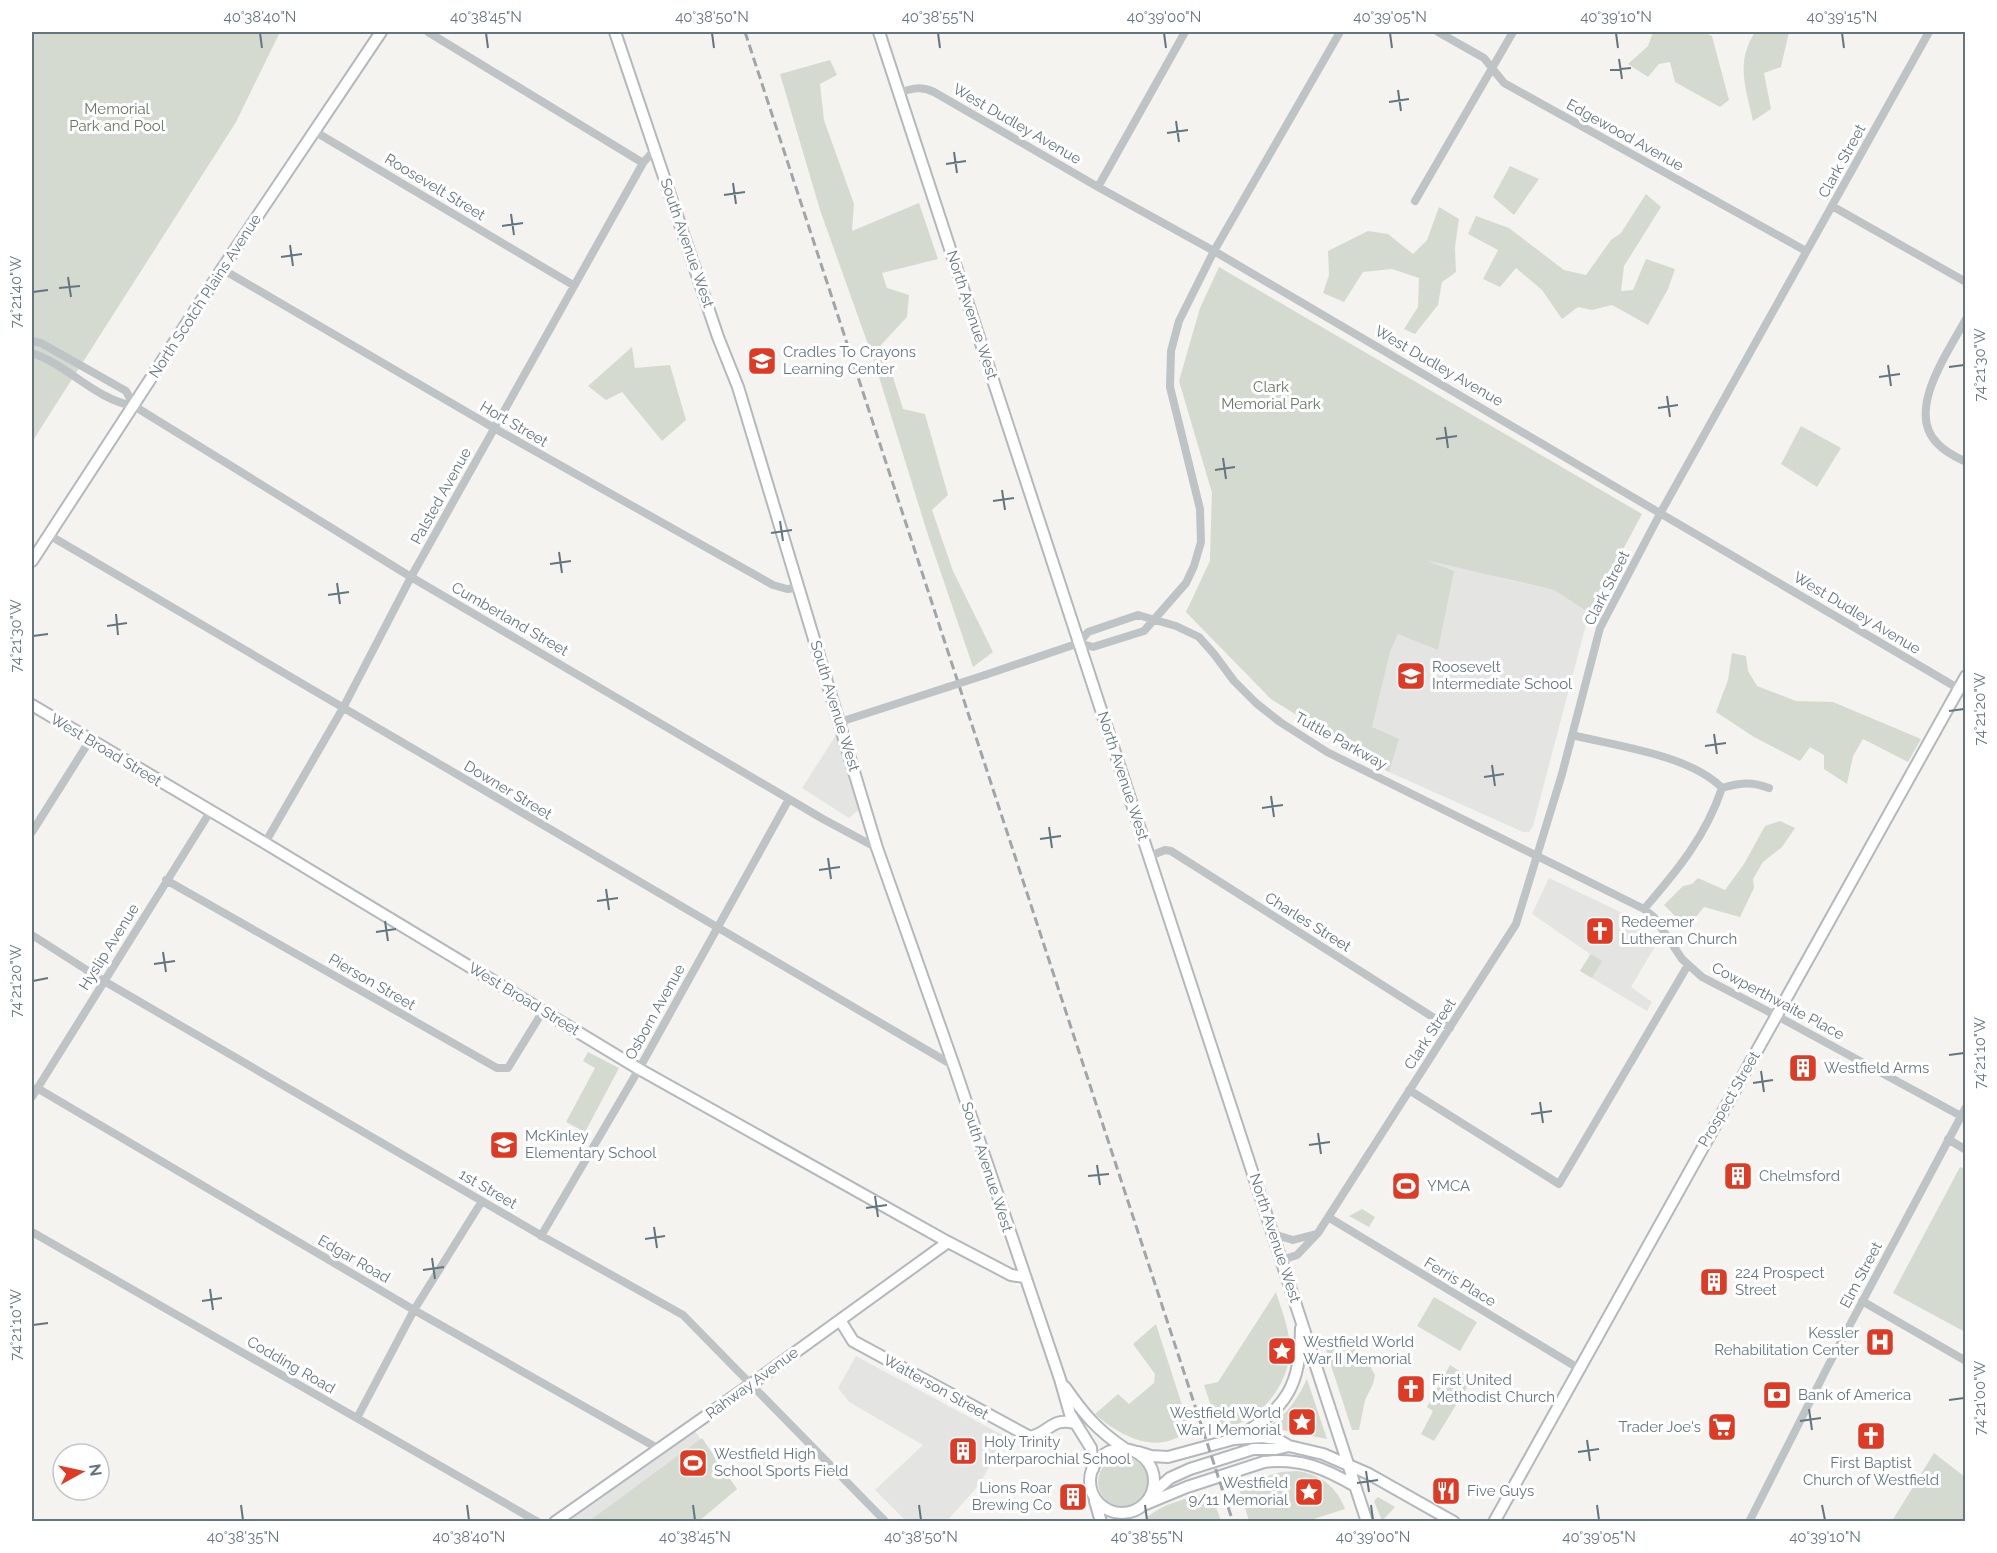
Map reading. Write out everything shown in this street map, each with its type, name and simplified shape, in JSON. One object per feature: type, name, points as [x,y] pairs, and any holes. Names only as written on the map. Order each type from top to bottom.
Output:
[{"type":"main road","name":"North Scotch Plains Avenue","points":[[32,561],[222,268],[381,32]]},
{"type":"main road","name":"South Avenue West","points":[[615,32],[718,337],[738,387],[877,848],[954,1066],[1074,1423],[1091,1448],[1093,1469]]},
{"type":"main road","name":"North Avenue West","points":[[879,32],[1367,1521]]},
{"type":"main road","name":"Prospect Street","points":[[1494,1521],[1703,1144],[1962,691],[1965,676]]},
{"type":"main road","name":"West Broad Street","points":[[32,705],[639,1069],[948,1242],[1011,1275],[1024,1277]]},
{"type":"main road","name":"Rahway Avenue","points":[[555,1521],[750,1386],[948,1242]]},
{"type":"main road","points":[[1234,1439],[1267,1418],[1293,1384],[1299,1365],[1301,1319]]},
{"type":"main road","name":"Watterson Street","points":[[840,1320],[853,1341],[1030,1437],[1064,1420],[1074,1423]]},
{"type":"main road","name":"South Avenue West","points":[[1060,1379],[1088,1419],[1102,1433],[1124,1448]]},
{"type":"main road","points":[[1101,1521],[1090,1486],[1093,1469],[1105,1454],[1124,1448],[1151,1456],[1173,1456],[1234,1439],[1262,1437],[1277,1439],[1288,1446],[1317,1452],[1348,1465],[1454,1521]]},
{"type":"main road","points":[[1132,1521],[1170,1478],[1190,1469],[1253,1449],[1276,1449],[1288,1446]]},
{"type":"main road","points":[[1138,1452],[1147,1461],[1155,1480],[1146,1503]]},
{"type":"main road","points":[[1095,1498],[1104,1508],[1126,1514],[1146,1503],[1187,1487],[1273,1461],[1302,1462],[1317,1466],[1355,1486]]},
{"type":"street","points":[[428,32],[643,163]]},
{"type":"street","name":"Tuttle Parkway","points":[[1079,643],[1093,647],[1144,631],[1186,583],[1194,566],[1201,542],[1200,508],[1170,387],[1171,351],[1179,321],[1214,251],[1340,32]]},
{"type":"street","name":"Edgewood Avenue","points":[[1438,32],[1484,58],[1504,83],[1806,251]]},
{"type":"street","points":[[1415,201],[1513,32]]},
{"type":"street","name":"Clark Street","points":[[1281,1260],[1297,1255],[1318,1233],[1516,924],[1572,735],[1600,628],[1661,512],[1929,32]]},
{"type":"street","points":[[1098,186],[1181,33]]},
{"type":"street","name":"West Dudley Avenue","points":[[899,93],[915,88],[926,88],[1214,251],[1962,691]]},
{"type":"street","name":"Roosevelt Street","points":[[314,130],[573,285]]},
{"type":"street","name":"Palsted Avenue","points":[[265,843],[343,708],[411,577],[573,285],[643,163],[655,149]]},
{"type":"street","points":[[1833,206],[1965,282]]},
{"type":"street","name":"Hort Street","points":[[222,268],[494,428],[773,585],[788,589],[798,588]]},
{"type":"street","points":[[1965,319],[1930,387],[1925,413],[1926,425],[1937,444],[1965,462]]},
{"type":"street","name":"Cumberland Street","points":[[32,341],[41,343],[126,391],[134,406]]},
{"type":"street","name":"Cumberland Street","points":[[32,353],[48,360],[120,404],[134,406],[411,577],[789,799],[877,848]]},
{"type":"street","name":"Downer Street","points":[[49,535],[954,1066]]},
{"type":"street","name":"Tuttle Parkway","points":[[840,722],[1079,643],[1088,632],[1138,615],[1176,626],[1199,637],[1234,681],[1256,703],[1280,722],[1327,752],[1537,857]]},
{"type":"street","points":[[1572,735],[1665,757],[1712,778],[1722,788]]},
{"type":"street","points":[[32,832],[90,740]]},
{"type":"street","points":[[1722,788],[1742,782],[1756,783],[1769,788]]},
{"type":"street","points":[[1644,909],[1694,847],[1722,788]]},
{"type":"street","name":"Osborn Avenue","points":[[541,1236],[639,1069],[789,799]]},
{"type":"street","name":"Hyslip Avenue","points":[[32,1097],[210,812]]},
{"type":"street","name":"Charles Street","points":[[1150,856],[1166,850],[1171,851],[1450,1028]]},
{"type":"street","name":"Cowperthwaite Place","points":[[1537,857],[1644,909],[1654,917],[1688,965],[1702,977],[1961,1116]]},
{"type":"street","name":"Pierson Street","points":[[166,880],[497,1068],[508,1068],[543,1011]]},
{"type":"street","name":"1st Street","points":[[32,935],[104,981],[541,1236],[683,1316],[886,1521]]},
{"type":"street","points":[[1409,1090],[1560,1184],[1688,965]]},
{"type":"street","name":"Edgar Road","points":[[37,1089],[414,1310],[659,1449]]},
{"type":"street","name":"Elm Street","points":[[1749,1521],[1965,1107]]},
{"type":"street","points":[[1948,1139],[1965,1150]]},
{"type":"street","points":[[357,1418],[414,1310],[482,1201]]},
{"type":"street","name":"Ferris Place","points":[[1328,1217],[1578,1368]]},
{"type":"street","name":"Codding Road","points":[[32,1232],[538,1521]]},
{"type":"street","points":[[1273,1234],[1293,1240],[1318,1233]]},
{"type":"street","points":[[1862,1301],[1965,1361]]},
{"type":"shaded area","name":"Roosevelt Intermediate School","points":[[1212,493],[1509,580],[1554,590],[1589,613],[1533,826],[1529,832],[1523,832],[1389,772],[1271,699],[1186,612],[1210,561]]},
{"type":"shaded area","points":[[836,735],[861,808],[849,818],[802,788]]},
{"type":"shaded area","points":[[1549,878],[1635,919],[1657,943],[1631,987],[1652,1002],[1647,1011],[1580,971],[1590,954],[1532,914]]},
{"type":"shaded area","points":[[856,1356],[1006,1437],[979,1485],[947,1521],[906,1521],[875,1490],[923,1445],[849,1402],[838,1388]]},
{"type":"shaded area","name":"Westfield High School Sports Field","points":[[692,1427],[737,1489],[699,1521],[555,1522]]},
{"type":"green space","name":"Memorial Park and Pool","points":[[32,32],[280,32],[236,122],[32,442]]},
{"type":"green space","points":[[1653,32],[1703,32],[1712,36],[1729,100],[1720,107],[1675,82],[1670,62],[1659,64],[1648,77],[1628,64],[1648,46]]},
{"type":"green space","points":[[1755,32],[1789,32],[1781,67],[1764,73],[1771,109],[1753,121],[1745,87],[1744,65],[1745,54]]},
{"type":"green space","points":[[830,60],[837,75],[820,84],[824,120],[854,204],[852,231],[919,203],[938,259],[882,273],[887,288],[909,295],[907,317],[879,347],[891,371],[903,409],[925,414],[948,495],[932,510],[953,571],[993,652],[973,667],[928,535],[875,364],[820,210],[780,74]]},
{"type":"green space","points":[[1510,166],[1539,179],[1514,215],[1493,197]]},
{"type":"green space","points":[[1646,194],[1661,207],[1624,266],[1621,291],[1633,290],[1646,259],[1675,269],[1668,289],[1648,325],[1612,305],[1592,310],[1578,307],[1562,319],[1542,290],[1516,268],[1500,287],[1483,279],[1498,250],[1468,234],[1476,216],[1509,228],[1564,270],[1586,275],[1611,240],[1621,233]]},
{"type":"green space","points":[[1439,207],[1459,219],[1455,247],[1456,272],[1442,282],[1438,305],[1415,334],[1404,329],[1418,307],[1419,278],[1392,269],[1363,272],[1344,302],[1323,293],[1329,275],[1328,251],[1368,231],[1388,234],[1413,254],[1427,240]]},
{"type":"green space","name":"Clark Memorial Park","points":[[1219,267],[1642,514],[1589,613],[1554,590],[1425,560],[1454,571],[1438,650],[1398,634],[1390,652],[1372,727],[1399,739],[1389,772],[1271,699],[1186,612],[1210,561],[1212,493],[1179,381],[1200,308]]},
{"type":"green space","points":[[632,347],[635,368],[670,365],[686,420],[662,441],[622,392],[606,400],[588,386]]},
{"type":"green space","points":[[1801,426],[1841,448],[1817,487],[1781,464]]},
{"type":"green space","points":[[1732,653],[1746,656],[1748,671],[1757,686],[1796,701],[1833,702],[1921,739],[1908,762],[1863,739],[1853,756],[1847,784],[1824,769],[1824,755],[1810,747],[1800,761],[1754,737],[1716,712],[1728,680]]},
{"type":"green space","points":[[1780,821],[1795,828],[1782,847],[1763,862],[1753,879],[1754,888],[1740,917],[1704,907],[1687,928],[1664,905],[1683,886],[1692,884],[1698,878],[1725,890],[1744,864],[1765,826]]},
{"type":"green space","points":[[1591,954],[1602,961],[1592,978],[1580,971]]},
{"type":"green space","points":[[588,1052],[619,1068],[585,1132],[566,1122],[595,1068],[583,1061]]},
{"type":"green space","points":[[1960,1167],[1966,1170],[1965,1332],[1893,1293]]},
{"type":"green space","points":[[1362,1209],[1375,1217],[1369,1227],[1349,1216]]},
{"type":"green space","points":[[1276,1292],[1290,1343],[1284,1377],[1268,1402],[1257,1413],[1232,1426],[1218,1427],[1204,1385],[1218,1382]]},
{"type":"green space","points":[[1434,1297],[1477,1322],[1460,1351],[1417,1326]]},
{"type":"green space","points":[[1156,1324],[1190,1430],[1181,1437],[1153,1443],[1122,1433],[1095,1414],[1118,1394],[1129,1404],[1154,1383],[1155,1374],[1133,1344]]},
{"type":"green space","points":[[1346,1337],[1353,1341],[1351,1347],[1371,1360],[1371,1368],[1375,1375],[1365,1400],[1359,1430],[1352,1430],[1326,1350],[1339,1349]]},
{"type":"green space","points":[[1450,1365],[1472,1379],[1434,1441],[1421,1434],[1433,1411],[1427,1407]]},
{"type":"green space","points":[[1307,1379],[1327,1439],[1268,1427],[1291,1406]]},
{"type":"green space","name":"Westfield High School Sports Field","points":[[702,1438],[737,1489],[699,1521],[589,1521]]},
{"type":"green space","points":[[1934,1453],[1965,1477],[1965,1521],[1892,1521]]},
{"type":"green space","points":[[1118,1457],[1128,1457],[1141,1464],[1148,1477],[1148,1487],[1141,1500],[1128,1507],[1118,1507],[1109,1503],[1102,1496],[1098,1487],[1098,1477],[1102,1468],[1109,1461]]},
{"type":"green space","points":[[1297,1471],[1313,1475],[1327,1483],[1342,1501],[1345,1509],[1307,1521],[1249,1521],[1238,1485],[1281,1472]]},
{"type":"green space","points":[[1211,1493],[1221,1521],[1143,1521],[1166,1506]]},
{"type":"green space","points":[[1378,1497],[1395,1507],[1382,1521],[1374,1501]]},
{"type":"railway","points":[[745,32],[1233,1522]]},
{"type":"place","name":"Cradles To Crayons Learning Center","points":[[762,361]]},
{"type":"place","name":"Roosevelt Intermediate School","points":[[1411,676]]},
{"type":"place","name":"Redeemer Lutheran Church","points":[[1600,931]]},
{"type":"place","name":"Westfield Arms","points":[[1803,1068]]},
{"type":"place","name":"McKinley Elementary School","points":[[504,1145]]},
{"type":"place","name":"Chelmsford","points":[[1738,1176]]},
{"type":"place","name":"YMCA","points":[[1406,1186]]},
{"type":"place","name":"224 Prospect Street","points":[[1714,1282]]},
{"type":"place","name":"Kessler Rehabilitation Center","points":[[1880,1342]]},
{"type":"place","name":"Westfield World War II Memorial","points":[[1282,1351]]},
{"type":"place","name":"First United Methodist Church","points":[[1411,1389]]},
{"type":"place","name":"Bank of America","points":[[1777,1395]]},
{"type":"place","name":"Westfield World War I Memorial","points":[[1302,1422]]},
{"type":"place","name":"Trader Joe's","points":[[1722,1427]]},
{"type":"place","name":"First Baptist Church of Westfield","points":[[1871,1436]]},
{"type":"place","name":"Holy Trinity Interparochial School","points":[[963,1451]]},
{"type":"place","name":"Westfield High School Sports Field","points":[[693,1463]]},
{"type":"place","name":"Five Guys","points":[[1446,1491]]},
{"type":"place","name":"Westfield 9/11 Memorial","points":[[1309,1492]]},
{"type":"place","name":"Lions Roar Brewing Co","points":[[1073,1497]]}]
